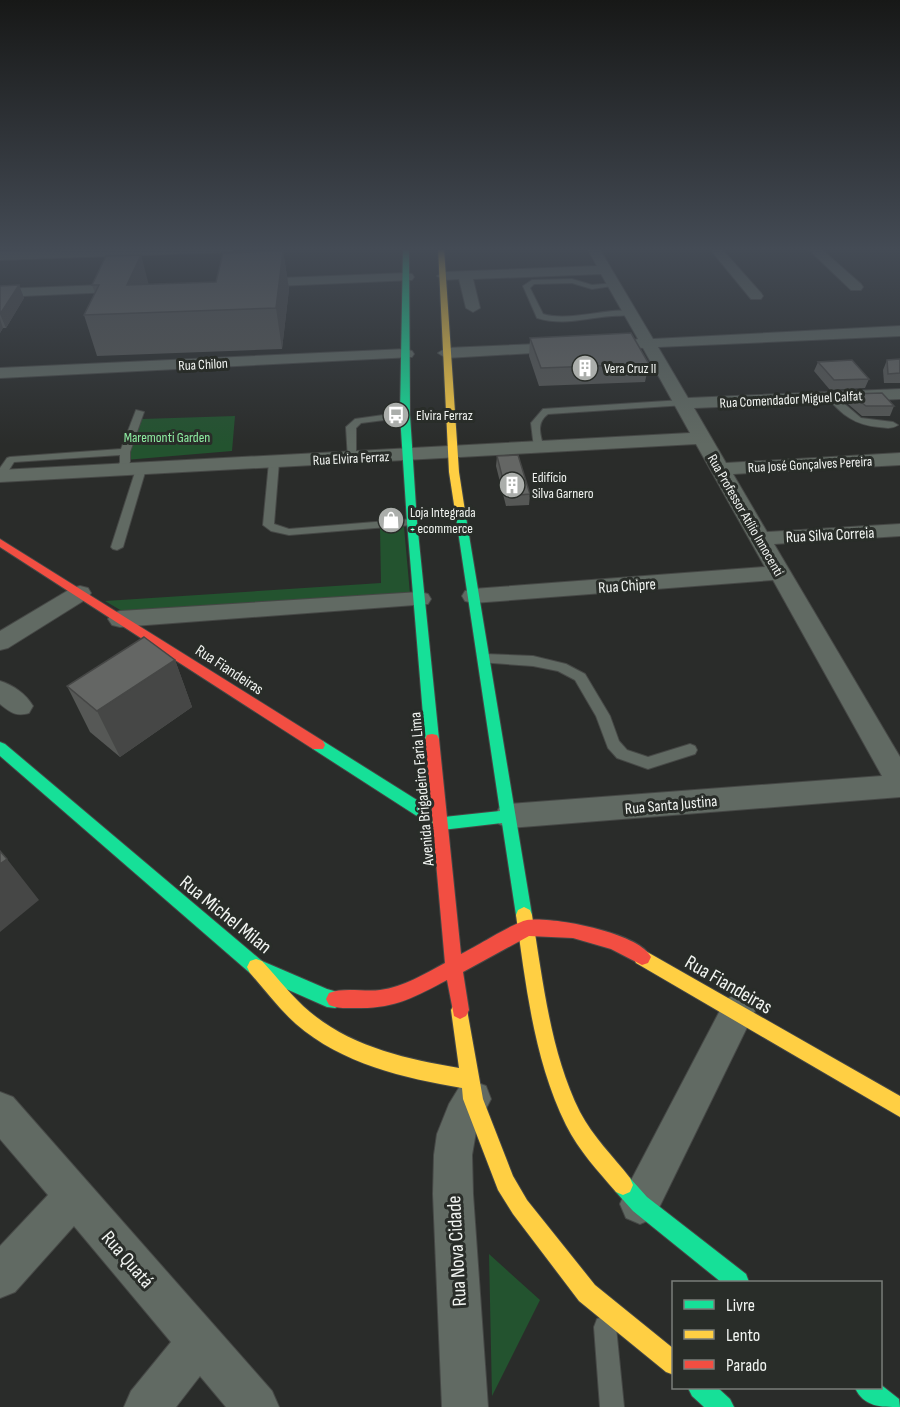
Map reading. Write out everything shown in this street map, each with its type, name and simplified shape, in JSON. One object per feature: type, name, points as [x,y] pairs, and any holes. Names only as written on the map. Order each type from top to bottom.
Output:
[{"type":"main road","name":"Avenida Brigadeiro Faria Lima","points":[[406,314],[405,415],[412,522],[454,969],[472,1089],[491,1151],[505,1183],[520,1207],[595,1300],[672,1362]]},
{"type":"main road","points":[[438,314],[432,350],[452,453],[473,596],[543,1023],[562,1094],[587,1142],[640,1204],[737,1281]]},
{"type":"main road","points":[[406,327],[432,350]]},
{"type":"main road","name":"Rua Fiandeiras","points":[[0,542],[442,824]]},
{"type":"main road","name":"Rua Michel Milan","points":[[0,748],[256,967],[327,998],[367,1001],[388,999],[406,993],[527,928]]},
{"type":"main road","name":"Rua Santa Justina","points":[[442,824],[509,816]]},
{"type":"main road","name":"Rua Fiandeiras","points":[[527,928],[573,930],[615,942],[738,1011],[900,1107]]},
{"type":"main road","points":[[256,967],[310,1023],[355,1052],[472,1089]]},
{"type":"main road","points":[[701,1389],[722,1407]]},
{"type":"main road","points":[[868,1389],[891,1407]]},
{"type":"street","name":"Rua Professor Atílio Innocenti","points":[[631,314],[900,784]]},
{"type":"street","points":[[625,345],[900,331]]},
{"type":"street","points":[[432,350],[578,347]]},
{"type":"street","name":"Rua Chilon","points":[[0,373],[406,354]]},
{"type":"street","name":"Rua Comendador Miguel Calfat","points":[[682,404],[900,394]]},
{"type":"street","name":"Rua Elvira Ferraz","points":[[0,476],[123,461],[141,469],[702,438]]},
{"type":"street","name":"Rua José Gonçalves Pereira","points":[[720,469],[900,459]]},
{"type":"street","name":"Rua Silva Correia","points":[[760,539],[900,530]]},
{"type":"street","name":"Rua Chipre","points":[[473,596],[780,573]]},
{"type":"street","points":[[0,642],[80,593]]},
{"type":"street","points":[[120,619],[420,599]]},
{"type":"street","points":[[0,690],[20,706]]},
{"type":"street","name":"Rua Santa Justina","points":[[509,816],[900,784]]},
{"type":"street","points":[[640,1204],[738,1011]]},
{"type":"street","name":"Rua Nova Cidade","points":[[465,1407],[453,1194],[453,1155],[456,1134],[472,1089]]},
{"type":"street","name":"Rua Quatá","points":[[0,1110],[256,1407]]},
{"type":"street","points":[[0,1276],[74,1196]]},
{"type":"street","points":[[147,1407],[200,1342]]},
{"type":"lane","points":[[539,314],[548,319],[597,318],[606,314],[631,314]]},
{"type":"lane","points":[[831,397],[853,419],[893,425]]},
{"type":"lane","points":[[539,448],[534,426],[537,417],[546,411],[682,404]]},
{"type":"lane","points":[[123,461],[139,412]]},
{"type":"lane","points":[[351,458],[351,427],[358,421],[405,415]]},
{"type":"lane","points":[[274,462],[268,525],[275,529],[289,532],[412,522]]},
{"type":"lane","points":[[117,547],[141,469]]},
{"type":"lane","points":[[484,659],[532,661],[561,668],[580,677],[588,687],[603,717],[613,744],[622,754],[648,763],[690,750]]},
{"type":"lane","points":[[595,1300],[612,1407]]},
{"type":"green space","name":"Maremonti Garden","points":[[235,416],[232,451],[125,460],[142,419]]},
{"type":"green space","points":[[404,527],[410,594],[127,614],[105,601],[381,583],[380,528]]},
{"type":"green space","points":[[489,1254],[540,1300],[492,1396]]},
{"type":"building","points":[[85,314],[121,314],[84,315]]},
{"type":"building","points":[[631,333],[649,364],[541,368],[530,338]]},
{"type":"building","points":[[900,359],[900,373],[888,374],[887,360]]},
{"type":"building","points":[[852,360],[869,379],[834,380],[818,362]]},
{"type":"building","points":[[882,393],[894,406],[866,406],[851,394]]},
{"type":"building","name":"Edifício Silva Garnero","points":[[518,455],[530,494],[507,496],[497,456]]},
{"type":"building","points":[[144,637],[175,660],[97,711],[67,686]]},
{"type":"building","points":[[0,851],[7,859],[0,864]]},
{"type":"traffic: fast","points":[[406,314],[405,415],[412,522],[432,739]]},
{"type":"traffic: fast","points":[[460,511],[524,915]]},
{"type":"traffic: fast","points":[[318,745],[442,824],[509,816]]},
{"type":"traffic: fast","points":[[0,748],[256,967],[327,998],[335,999]]},
{"type":"traffic: fast","points":[[623,1185],[640,1204],[737,1281]]},
{"type":"traffic: fast","points":[[701,1389],[722,1407]]},
{"type":"traffic: fast","points":[[868,1389],[891,1407]]},
{"type":"traffic: slow","points":[[445,314],[454,472],[460,511]]},
{"type":"traffic: slow","points":[[524,915],[544,1034],[562,1092],[588,1143],[623,1185]]},
{"type":"traffic: slow","points":[[642,957],[900,1107]]},
{"type":"traffic: slow","points":[[256,967],[303,1018],[340,1043],[361,1053],[404,1067],[471,1080]]},
{"type":"traffic: slow","points":[[460,1010],[473,1099],[505,1183],[520,1207],[587,1293],[672,1362]]},
{"type":"traffic: jam","points":[[0,542],[318,745]]},
{"type":"traffic: jam","points":[[432,739],[460,1010]]},
{"type":"traffic: jam","points":[[335,999],[379,999],[406,993],[527,928],[573,930],[615,942],[642,957]]},
{"type":"place","name":"Vera Cruz II","points":[[585,368]]},
{"type":"place","name":"Elvira Ferraz","points":[[396,415]]},
{"type":"place","name":"Edifício Silva Garnero","points":[[512,485]]},
{"type":"place","name":"Loja Integrada - ecommerce","points":[[391,520]]}]
